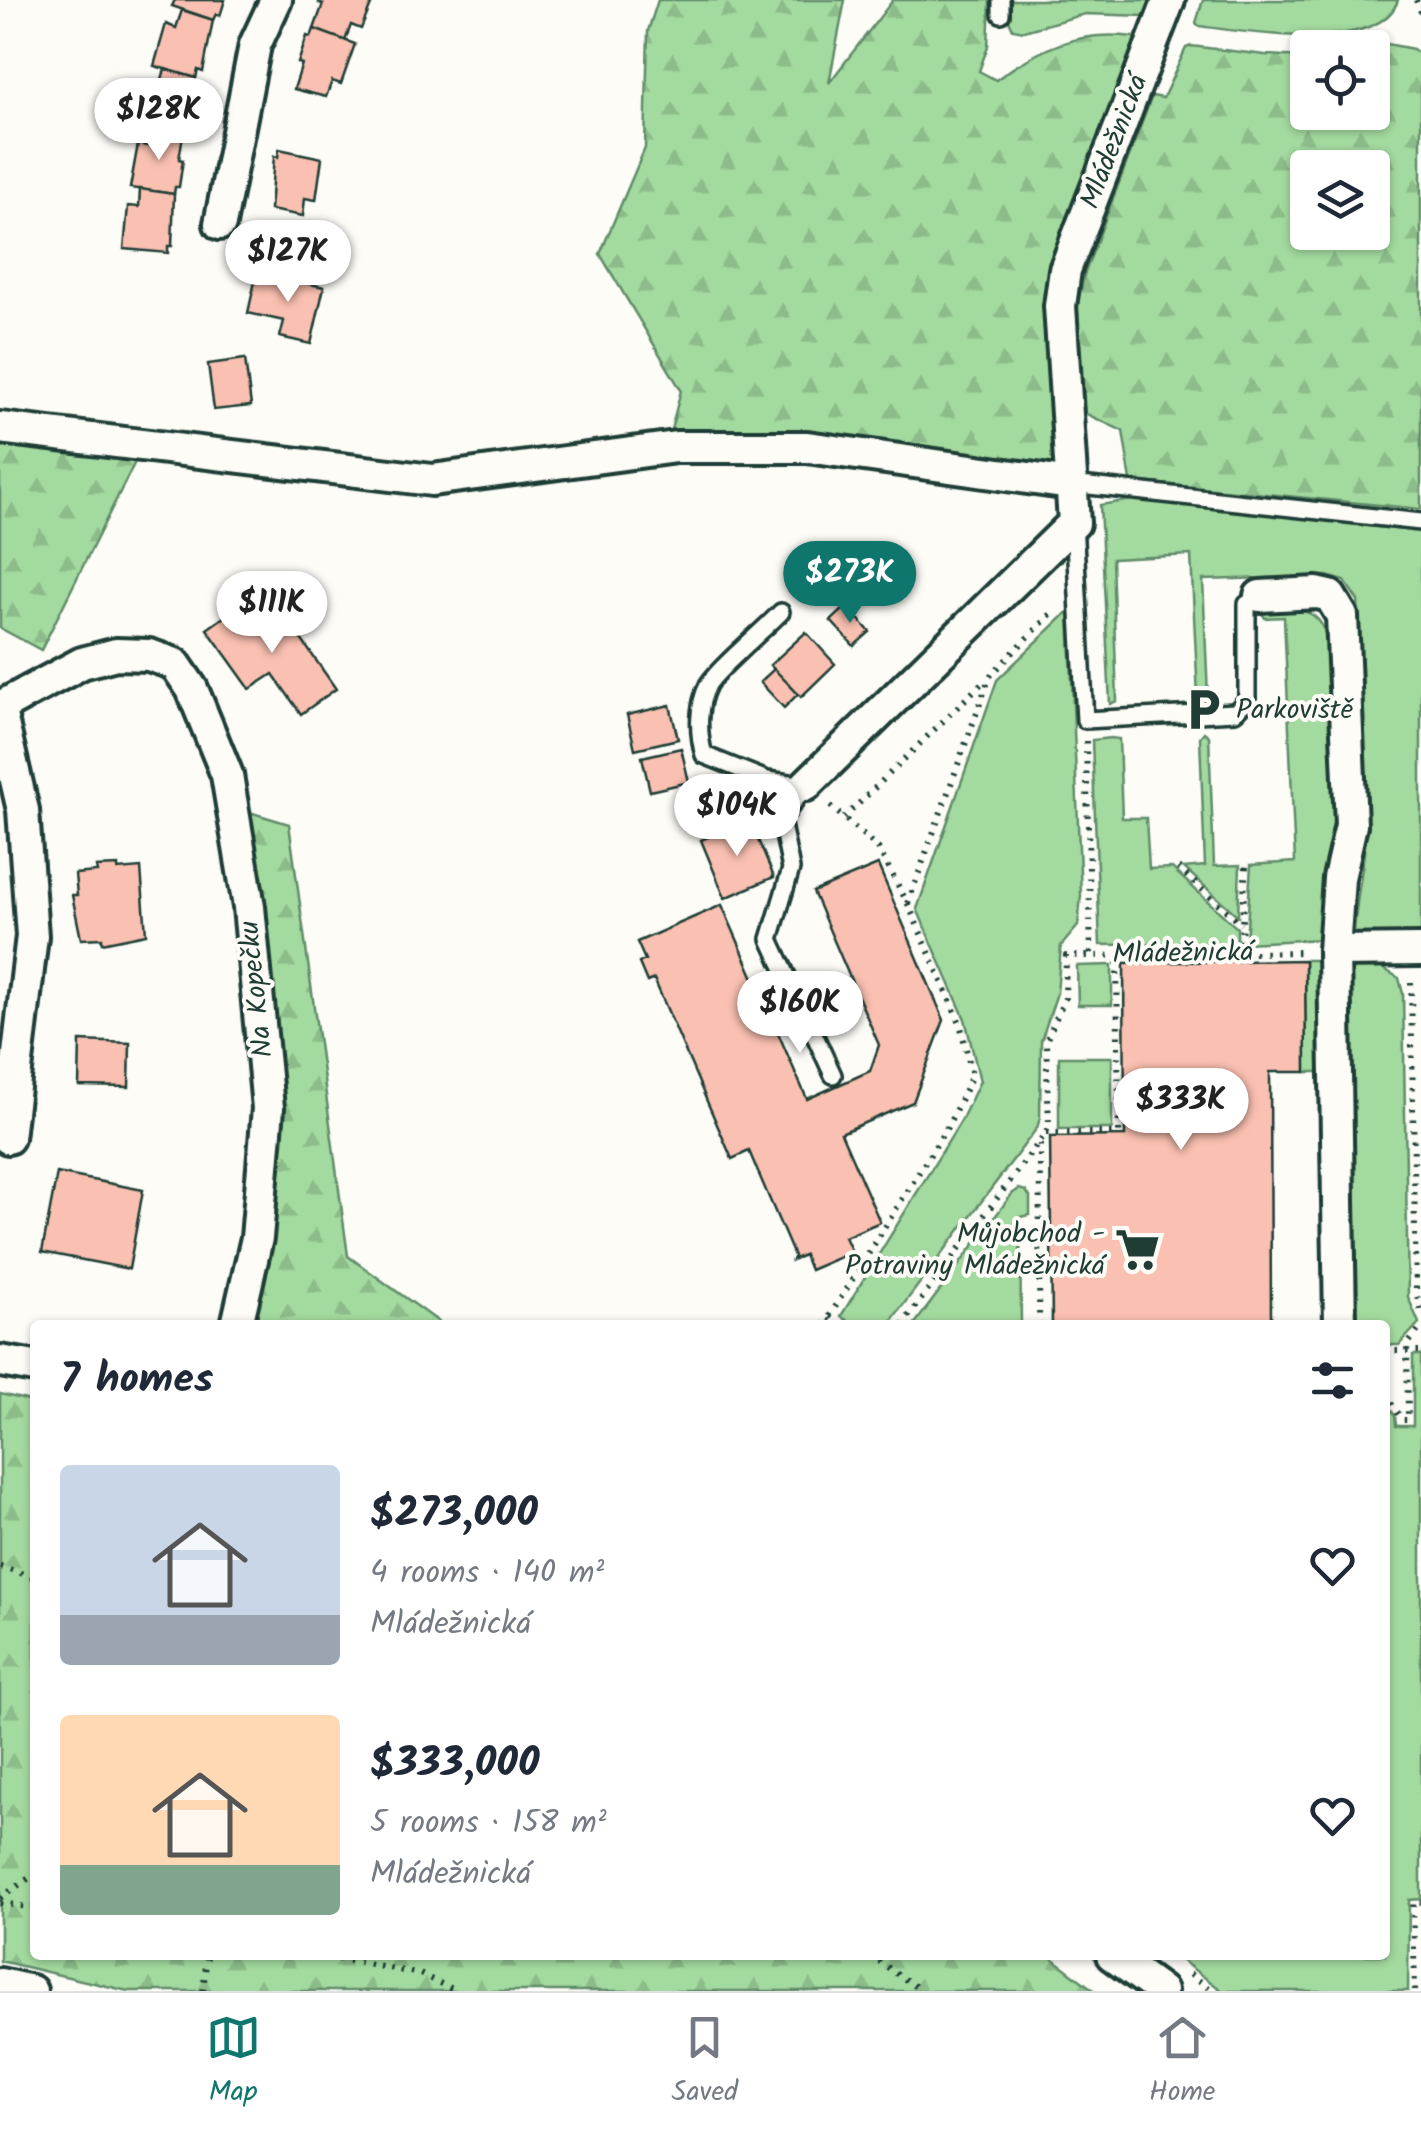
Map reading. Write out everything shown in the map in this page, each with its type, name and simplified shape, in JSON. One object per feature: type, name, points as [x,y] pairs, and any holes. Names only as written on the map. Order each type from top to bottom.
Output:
[{"type":"street","points":[[220,224],[256,46],[276,0]]},
{"type":"street","name":"Mládežnická","points":[[1074,523],[1060,306],[1066,270],[1169,0]]},
{"type":"street","points":[[0,428],[432,480],[676,448],[806,447],[1071,484]]},
{"type":"street","points":[[806,785],[1074,523]]},
{"type":"street","points":[[1260,596],[1330,596],[1342,616],[1351,825],[1339,878],[1334,950],[1340,1320]]},
{"type":"street","name":"Na Kopečku","points":[[0,709],[82,663],[116,654],[148,655],[175,664],[192,689],[227,776],[249,907],[268,1108],[256,1238],[238,1320]]},
{"type":"street","points":[[0,709],[23,810],[32,936],[8,1138]]},
{"type":"street","points":[[1334,950],[1416,950]]},
{"type":"street","points":[[0,1361],[30,1367]]},
{"type":"street","points":[[1119,1960],[1161,1991]]},
{"type":"street","points":[[0,1984],[31,1991]]},
{"type":"lane","points":[[1071,484],[1421,522]]},
{"type":"lane","name":"Mládežnická","points":[[1074,523],[1086,720]]},
{"type":"lane","points":[[1086,720],[1235,712],[1247,700],[1248,604],[1260,596]]},
{"type":"lane","points":[[782,612],[708,684],[700,716],[700,743],[704,755],[719,762],[767,780],[806,785],[781,820],[790,869],[770,938],[833,1075]]},
{"type":"path","points":[[1416,0],[1421,12]]},
{"type":"path","points":[[844,818],[1076,588]]},
{"type":"path","points":[[908,904],[990,676]]},
{"type":"path","name":"Mládežnická","points":[[1086,720],[1091,956],[1334,950]]},
{"type":"path","points":[[806,785],[878,848],[908,904],[960,1023],[972,1075],[940,1140],[827,1320]]},
{"type":"path","points":[[1240,954],[1246,865]]},
{"type":"path","points":[[1178,868],[1242,925]]},
{"type":"path","points":[[1416,950],[1421,1310]]},
{"type":"path","points":[[906,1320],[1046,1133],[1050,1125],[1046,1041],[1065,998],[1066,956],[1091,956]]},
{"type":"path","points":[[1046,1133],[1119,1133],[1117,957]]},
{"type":"path","points":[[1040,1141],[1040,1320]]},
{"type":"path","points":[[1390,1402],[1402,1420],[1408,1420],[1407,1344],[1421,1327]]},
{"type":"path","points":[[1390,1352],[1421,1351]]},
{"type":"path","points":[[0,1566],[30,1576]]},
{"type":"path","points":[[0,1901],[30,1878]]},
{"type":"path","points":[[0,1901],[30,1907]]},
{"type":"path","points":[[1415,1991],[1413,1903],[1421,1903]]},
{"type":"path","points":[[203,1991],[206,1960]]},
{"type":"path","points":[[344,1960],[420,1974],[456,1991]]},
{"type":"path","points":[[877,1960],[922,1991]]},
{"type":"green space","points":[[658,0],[845,0],[829,83],[893,0],[990,0],[988,46],[979,71],[996,80],[1060,44],[1095,36],[1133,37],[1137,42],[1044,293],[1055,464],[808,431],[669,438],[681,390],[600,254],[645,148],[648,31]]},
{"type":"green space","points":[[1007,0],[1157,0],[1122,90],[1146,16],[1085,14],[1024,31],[1013,29],[1007,16]]},
{"type":"green space","points":[[1203,0],[1398,0],[1386,17],[1357,30],[1290,30],[1290,35],[1277,35],[1196,23]]},
{"type":"green space","points":[[1390,45],[1413,49],[1421,55],[1421,509],[1131,481],[1123,431],[1082,412],[1075,335],[1084,275],[1152,96],[1163,98],[1186,48],[1191,46],[1290,56],[1290,130],[1390,130]]},
{"type":"green space","points":[[0,442],[138,456],[41,650],[0,628]]},
{"type":"green space","points":[[1138,499],[1421,532],[1421,937],[1354,935],[1368,810],[1358,601],[1345,581],[1327,576],[1203,580],[1208,697],[1203,702],[1198,697],[1191,555],[1112,559],[1117,701],[1110,704],[1100,505]]},
{"type":"green space","points":[[1298,610],[1318,620],[1327,641],[1334,816],[1322,939],[1246,943],[1251,865],[1295,862],[1284,617],[1265,618],[1261,612]]},
{"type":"green space","points":[[1069,611],[1081,895],[1078,926],[1061,946],[1057,993],[1041,1041],[1040,1118],[1037,1128],[892,1320],[846,1320],[841,1316],[961,1121],[980,1081],[965,1019],[917,909],[997,680]]},
{"type":"green space","points":[[1204,732],[1209,736],[1214,866],[1240,865],[1238,916],[1184,868],[1205,866],[1200,737]]},
{"type":"green space","points":[[1119,739],[1122,818],[1146,818],[1149,869],[1172,868],[1237,928],[1237,943],[1100,945],[1092,740]]},
{"type":"green space","points":[[246,811],[289,824],[348,1256],[436,1320],[253,1320],[268,1259],[281,1156],[278,1094]]},
{"type":"green space","points":[[1305,960],[1321,960],[1322,1066],[1317,1072],[1306,1072]]},
{"type":"green space","points":[[1372,962],[1399,978],[1403,994],[1408,1297],[1419,1323],[1399,1345],[1390,1345],[1390,1320],[1358,1320],[1351,964]]},
{"type":"green space","points":[[1112,965],[1112,1005],[1078,1005],[1077,966]]},
{"type":"green space","points":[[1059,1057],[1112,1057],[1112,1129],[1059,1129]]},
{"type":"green space","points":[[1019,1189],[1030,1197],[1030,1215],[1020,1217],[1021,1320],[918,1320]]},
{"type":"green space","points":[[1413,1355],[1421,1355],[1421,1899],[1409,1900],[1408,1991],[1223,1991],[1181,1960],[1390,1960],[1390,1409],[1396,1426],[1413,1426]]},
{"type":"green space","points":[[0,1394],[30,1401],[30,1960],[1055,1960],[1095,1991],[128,1991],[0,1961]]},
{"type":"building","points":[[175,0],[225,0],[220,16],[216,14],[213,20],[172,6]]},
{"type":"building","points":[[320,0],[373,0],[361,29],[351,25],[345,41],[314,29],[323,4]]},
{"type":"building","points":[[182,10],[213,20],[203,72],[198,70],[196,78],[154,66],[166,24],[176,28]]},
{"type":"building","points":[[314,29],[355,44],[341,84],[332,81],[326,97],[294,89],[307,36],[311,37]]},
{"type":"building","points":[[165,69],[196,78],[189,129],[185,128],[183,135],[140,127],[150,84],[160,86]]},
{"type":"building","points":[[151,129],[183,135],[179,187],[175,187],[174,194],[130,188],[138,144],[148,146]]},
{"type":"building","points":[[279,149],[322,158],[316,200],[305,198],[303,216],[270,210],[274,156],[278,157]]},
{"type":"building","points":[[140,189],[174,194],[172,246],[168,246],[168,253],[124,249],[128,206],[139,207]]},
{"type":"building","points":[[257,272],[324,287],[311,344],[280,337],[284,321],[248,313]]},
{"type":"building","points":[[245,359],[251,406],[214,410],[208,364]]},
{"type":"building","points":[[245,602],[262,626],[283,613],[336,689],[301,714],[273,674],[250,689],[207,629]]},
{"type":"building","points":[[847,606],[870,632],[854,646],[831,621]]},
{"type":"building","points":[[806,632],[835,664],[801,697],[770,665]]},
{"type":"building","points":[[774,669],[798,694],[784,708],[760,682]]},
{"type":"building","points":[[670,705],[678,739],[635,749],[627,715]]},
{"type":"building","points":[[681,748],[689,782],[650,791],[642,757]]},
{"type":"building","points":[[749,819],[774,877],[725,898],[701,840]]},
{"type":"building","points":[[878,865],[944,1020],[913,1102],[841,1133],[880,1222],[845,1237],[852,1252],[810,1270],[804,1255],[792,1260],[794,1256],[749,1151],[732,1159],[654,979],[647,982],[639,963],[645,960],[637,942],[722,905],[807,1099],[870,1071],[879,1045],[813,892]]},
{"type":"building","points":[[118,866],[118,870],[141,868],[146,934],[102,943],[102,938],[81,939],[72,895],[77,895],[75,874],[97,872],[96,867]]},
{"type":"building","points":[[1305,960],[1306,1072],[1270,1072],[1271,1320],[1052,1320],[1050,1137],[1125,1136],[1124,963]]},
{"type":"building","points":[[80,1041],[130,1043],[129,1087],[79,1086]]},
{"type":"building","points":[[57,1173],[143,1190],[129,1269],[42,1252]]},
{"type":"place","name":"Parkoviště","points":[[1203,710]]},
{"type":"place","name":"Můjobchod - Potraviny Mládežnická","points":[[1138,1250]]}]
